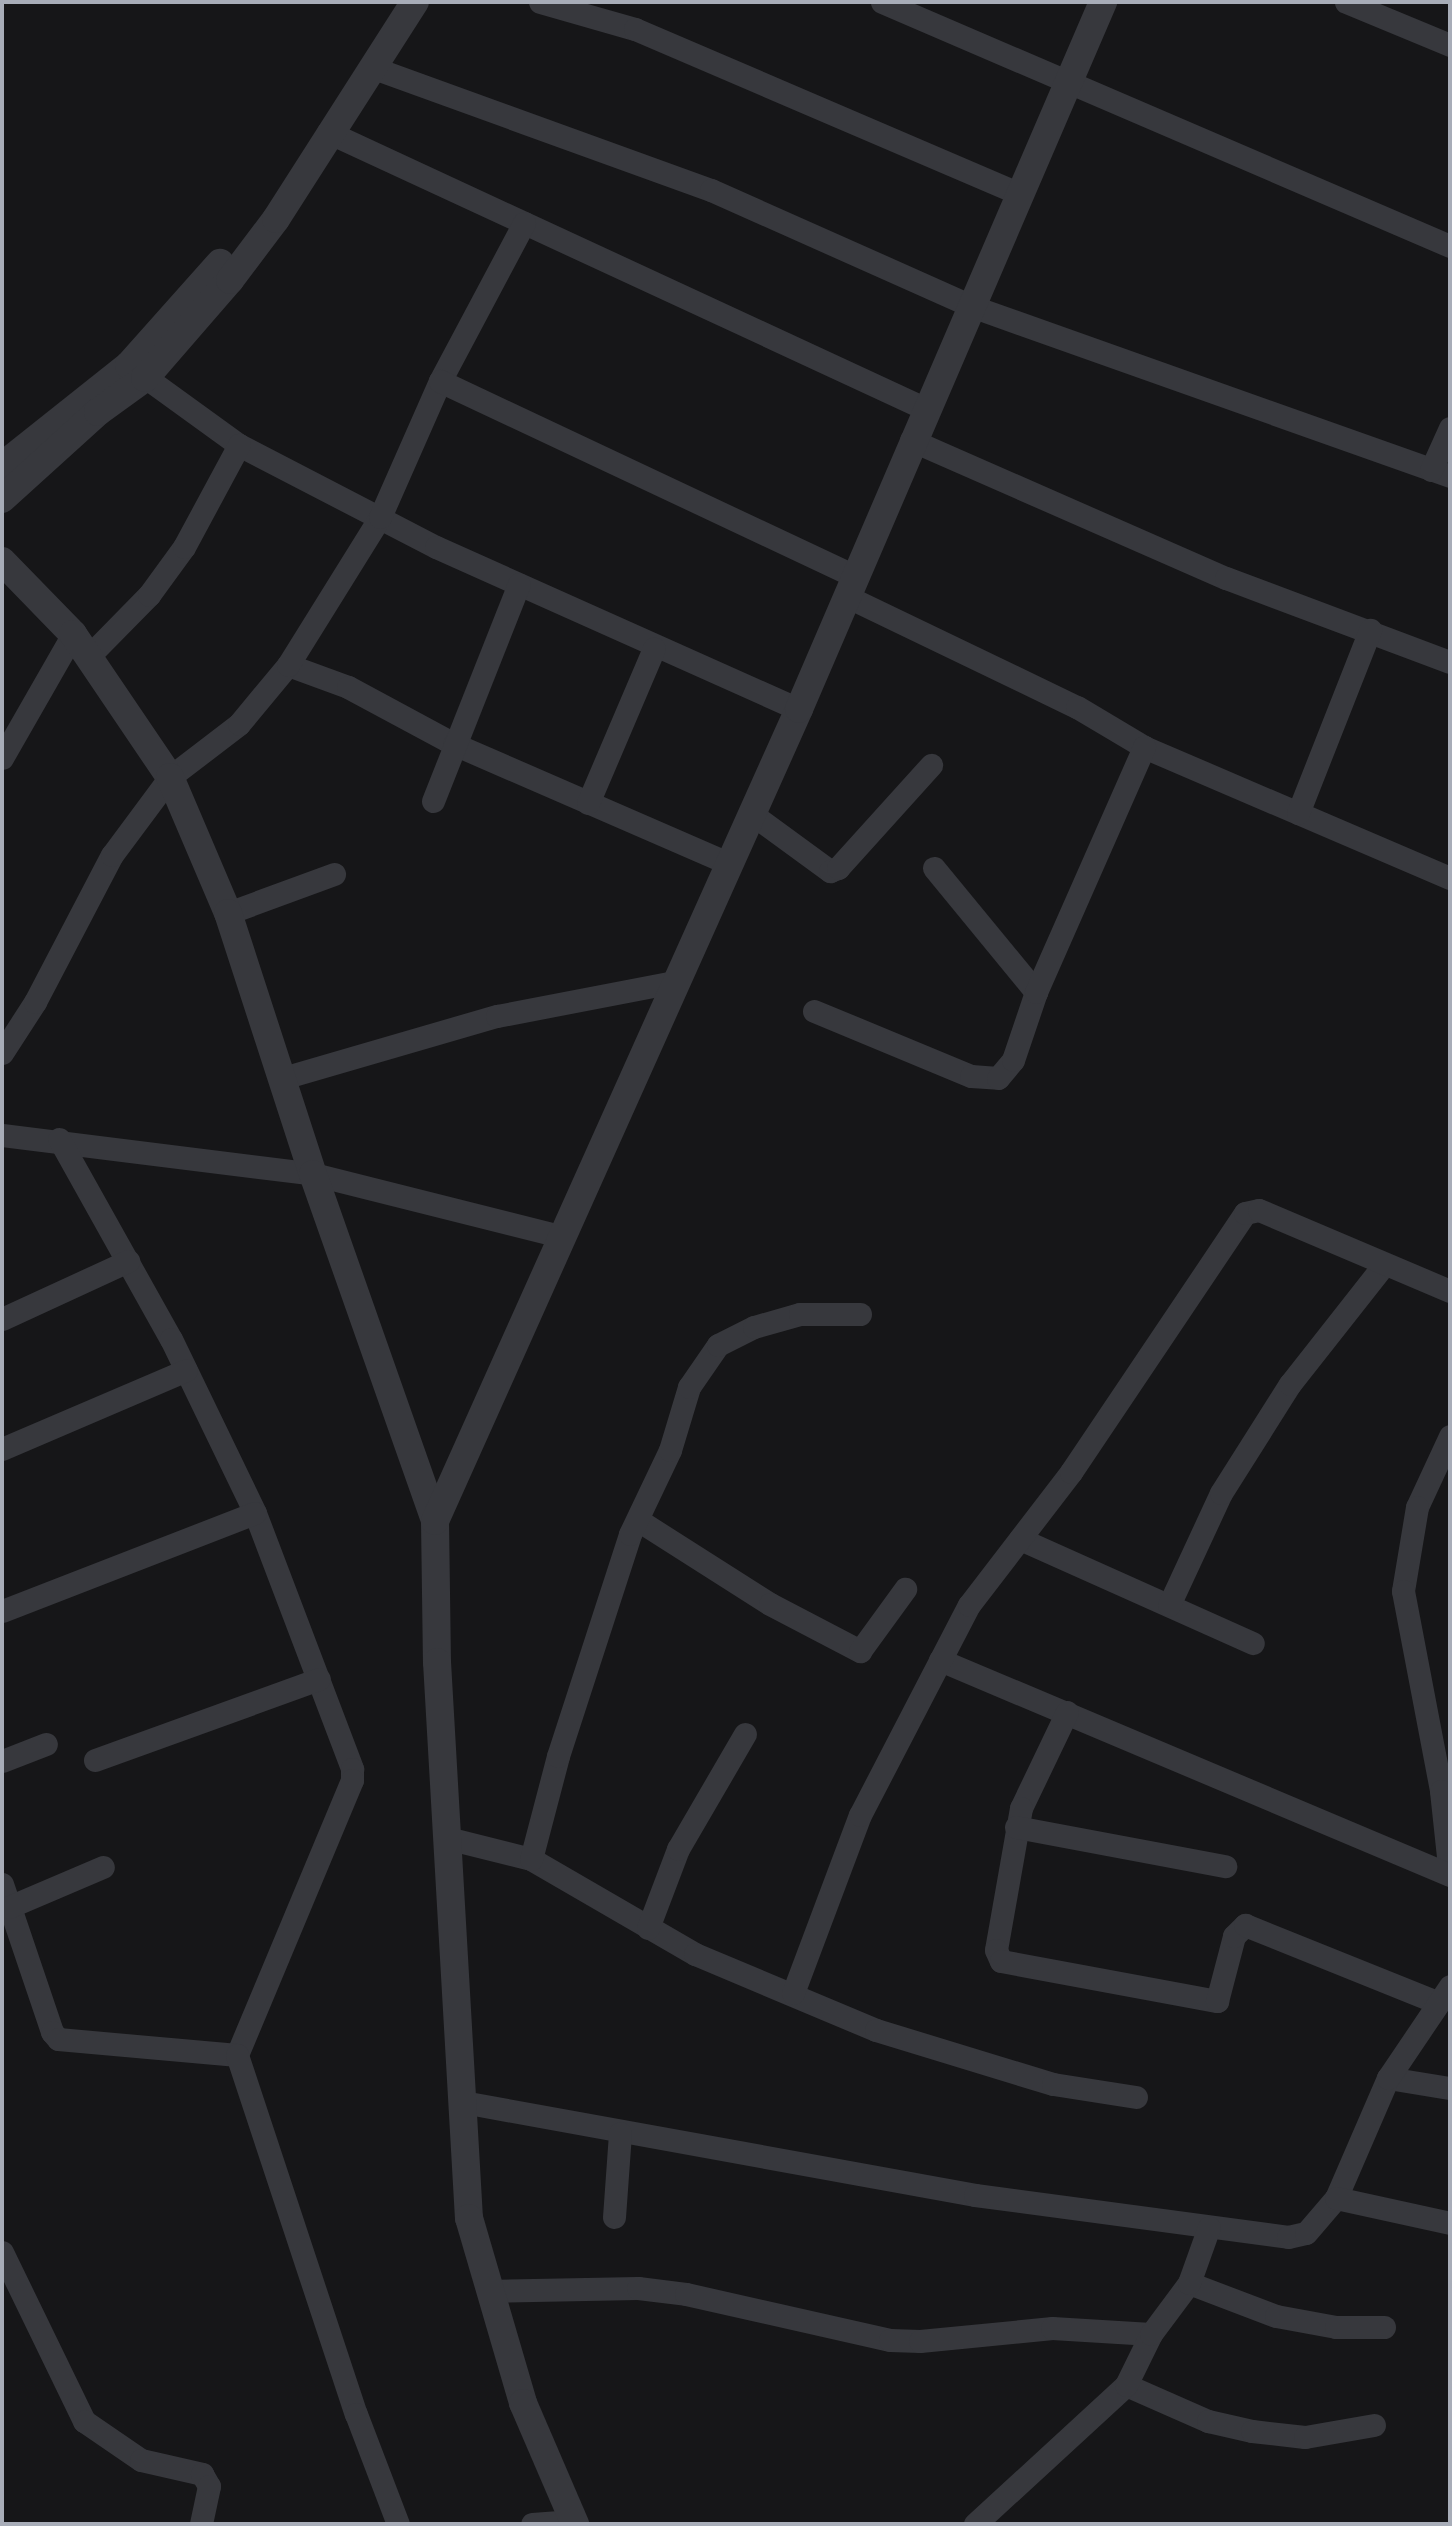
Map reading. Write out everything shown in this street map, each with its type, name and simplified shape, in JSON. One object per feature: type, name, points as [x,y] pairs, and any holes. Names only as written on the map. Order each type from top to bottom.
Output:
[{"type":"street","points":[[2,467],[137,372],[240,239],[394,2]]},
{"type":"street","points":[[2,499],[98,412],[256,247],[328,132],[415,2]]},
{"type":"street","points":[[540,2],[635,29],[1018,193]]},
{"type":"street","points":[[882,2],[1450,246]]},
{"type":"street","points":[[435,1521],[799,709],[911,440],[974,307],[1018,193],[1102,2]]},
{"type":"street","points":[[1346,2],[1450,45]]},
{"type":"street","points":[[371,66],[711,190],[974,307],[1440,473],[1450,428]]},
{"type":"street","points":[[328,132],[926,409]]},
{"type":"street","points":[[2,1053],[35,1002],[112,855],[170,778],[239,724],[288,665],[380,517],[440,381],[524,223]]},
{"type":"street","points":[[137,372],[239,445],[380,517],[654,648],[799,709]]},
{"type":"street","points":[[440,381],[850,586],[1077,707],[1144,747],[1450,878]]},
{"type":"street","points":[[911,440],[1226,578],[1450,662]]},
{"type":"street","points":[[2,758],[81,645],[149,594],[177,556],[239,445]]},
{"type":"street","points":[[2,561],[81,645],[170,778],[228,913],[313,1174],[435,1521],[447,1838],[469,2218],[523,2403],[574,2523],[532,2524]]},
{"type":"street","points":[[433,801],[519,584]]},
{"type":"street","points":[[1298,813],[1370,631]]},
{"type":"street","points":[[588,803],[654,648]]},
{"type":"street","points":[[288,665],[348,687],[454,744],[730,864]]},
{"type":"street","points":[[814,1011],[971,1076],[998,1078],[1013,1060],[1036,992],[1144,747]]},
{"type":"street","points":[[752,814],[830,871],[838,868],[931,765]]},
{"type":"street","points":[[934,868],[1036,992]]},
{"type":"street","points":[[228,913],[334,874]]},
{"type":"street","points":[[283,1078],[496,1016],[678,981]]},
{"type":"street","points":[[2,1135],[59,1139],[313,1174],[563,1237]]},
{"type":"street","points":[[59,1139],[186,1370],[255,1513],[349,1754],[352,1780],[237,2055],[352,2401],[398,2524]]},
{"type":"street","points":[[793,1993],[860,1815],[969,1605],[1071,1472],[1245,1213],[1259,1210],[1383,1266],[1450,1291]]},
{"type":"street","points":[[2,1319],[128,1261]]},
{"type":"street","points":[[1169,1605],[1228,1482],[1290,1384],[1383,1266]]},
{"type":"street","points":[[531,1859],[558,1756],[638,1520],[670,1450],[689,1387],[718,1345],[754,1327],[800,1314],[859,1314]]},
{"type":"street","points":[[2,1449],[186,1370]]},
{"type":"street","points":[[940,1660],[1450,1875],[1441,1791],[1403,1591],[1417,1507],[1450,1436]]},
{"type":"street","points":[[2,1611],[255,1513]]},
{"type":"street","points":[[638,1520],[770,1604],[860,1651],[905,1589]]},
{"type":"street","points":[[1020,1539],[1254,1643]]},
{"type":"street","points":[[95,1760],[319,1679]]},
{"type":"street","points":[[463,2102],[620,2133],[975,2195],[1288,2237],[1306,2233],[1336,2198],[1388,2078],[1444,1994],[1245,1926],[1234,1936],[1217,2001],[1001,1961],[996,1950],[1021,1808],[1067,1712]]},
{"type":"street","points":[[648,1928],[678,1849],[745,1734]]},
{"type":"street","points":[[2,1761],[46,1744]]},
{"type":"street","points":[[1016,1828],[1225,1866]]},
{"type":"street","points":[[447,1838],[531,1859],[695,1954],[876,2030],[1053,2084],[1136,2097]]},
{"type":"street","points":[[9,1907],[103,1867]]},
{"type":"street","points":[[2,1884],[58,2039],[237,2055]]},
{"type":"street","points":[[1388,2078],[1450,2088]]},
{"type":"street","points":[[614,2217],[620,2133]]},
{"type":"street","points":[[1336,2198],[1450,2223]]},
{"type":"street","points":[[975,2524],[1126,2385],[1151,2334],[1189,2283],[1209,2227]]},
{"type":"street","points":[[2,2252],[84,2421],[141,2460],[202,2474],[209,2487],[201,2524]]},
{"type":"street","points":[[1189,2283],[1276,2316],[1336,2327],[1384,2328]]},
{"type":"street","points":[[489,2291],[638,2288],[686,2294],[890,2340],[920,2342],[1052,2328],[1151,2334]]},
{"type":"street","points":[[1126,2385],[1208,2421],[1252,2431],[1305,2437],[1374,2425]]}]
